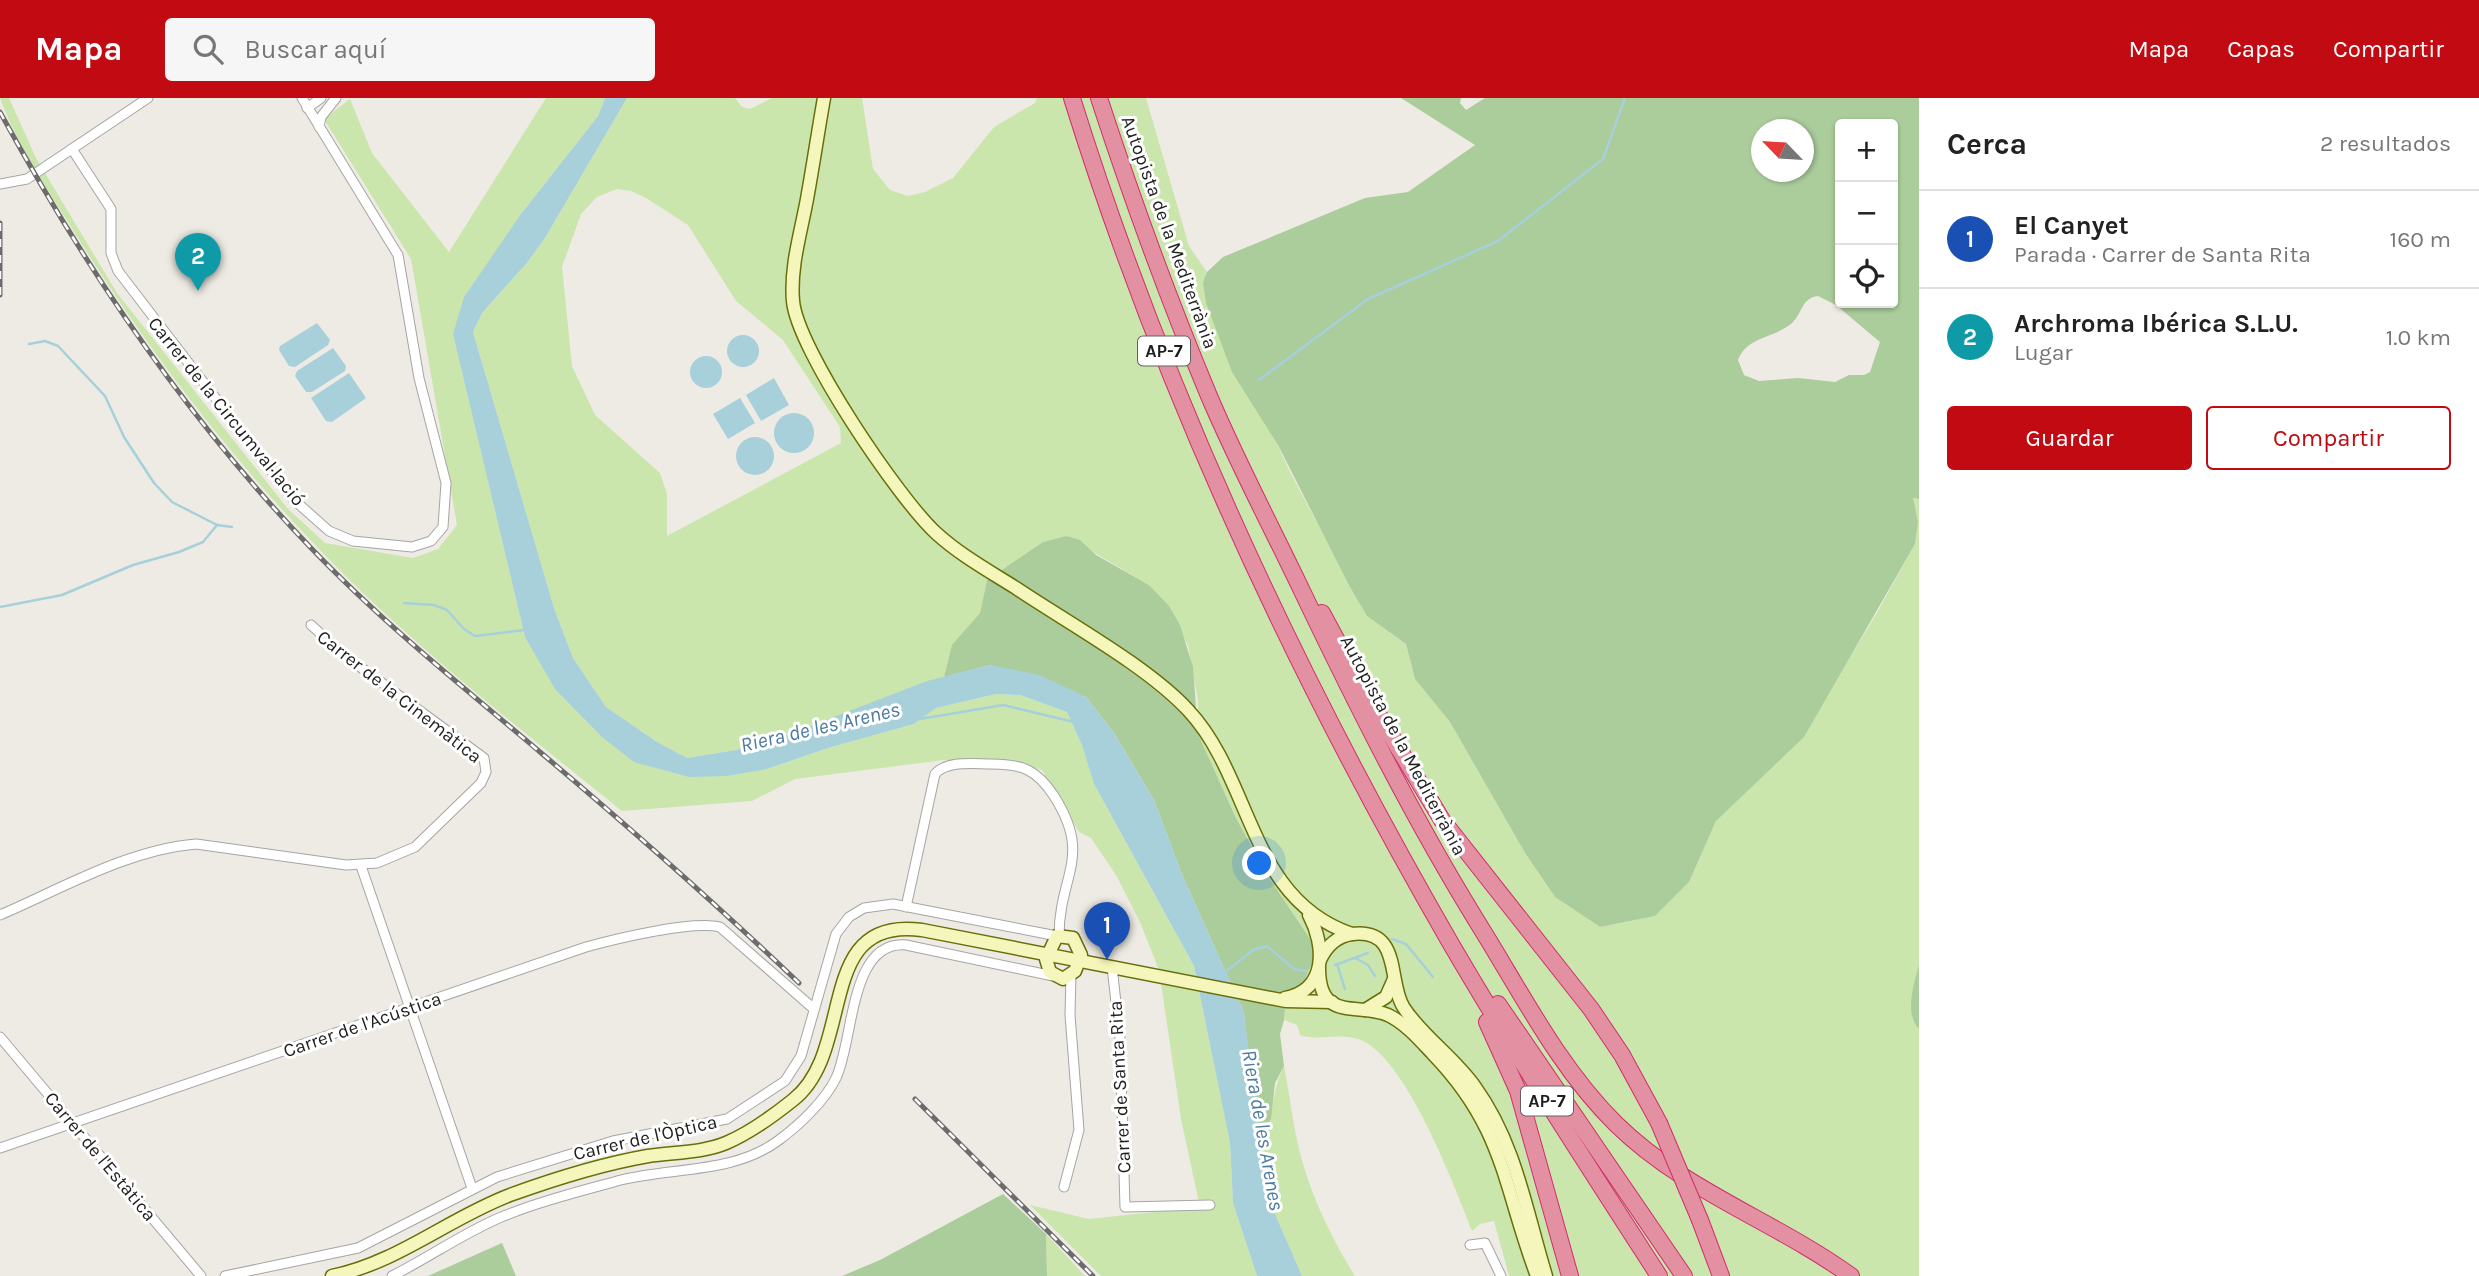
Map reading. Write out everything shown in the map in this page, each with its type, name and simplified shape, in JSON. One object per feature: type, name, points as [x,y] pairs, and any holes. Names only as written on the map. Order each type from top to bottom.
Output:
[{"type":"highway","name":"AP-7","points":[[1072,98],[1138,285],[1212,468],[1358,775],[1508,1039],[1659,1276]]},
{"type":"highway","name":"Autopista de la Mediterrània","points":[[1099,98],[1134,202],[1209,396],[1262,513],[1376,744],[1464,902],[1542,1027],[1604,1112],[1637,1143],[1698,1189],[1800,1244],[1851,1276]]},
{"type":"highway","points":[[1301,588],[1326,618],[1364,691],[1442,820],[1591,1009],[1622,1055],[1659,1123],[1721,1276]]},
{"type":"highway","points":[[1432,907],[1456,935],[1499,1005],[1684,1276]]},
{"type":"highway","points":[[1440,923],[1443,944],[1482,1012],[1518,1091],[1570,1276]]},
{"type":"highway","points":[[1677,1172],[1703,1182],[1805,1237],[1866,1276]]},
{"type":"main road","points":[[824,98],[792,282],[794,309],[812,357],[901,493],[938,535],[1154,680],[1190,712],[1216,748],[1261,851],[1306,908],[1319,933],[1322,989],[1332,1002],[1345,1009],[1384,1013],[1402,1024],[1446,1067],[1470,1097],[1489,1130],[1504,1167],[1534,1276]]},
{"type":"main road","points":[[1306,908],[1324,922],[1352,934],[1373,937],[1385,947],[1393,961],[1398,996],[1404,1008],[1468,1077],[1498,1124],[1518,1175],[1546,1276]]},
{"type":"main road","points":[[332,1276],[383,1261],[490,1203],[524,1190],[625,1161],[714,1147],[752,1129],[796,1098],[814,1079],[825,1055],[849,964],[856,950],[873,934],[886,930],[911,929],[1292,1002],[1332,1002]]},
{"type":"main road","points":[[1272,998],[1300,993],[1312,982],[1333,943],[1352,934]]},
{"type":"main road","points":[[1056,958],[1068,936],[1076,942],[1081,961]]},
{"type":"main road","points":[[1056,958],[1081,961]]},
{"type":"main road","points":[[1358,1011],[1382,1002],[1390,992],[1395,976]]},
{"type":"street","points":[[0,184],[27,179],[148,98]]},
{"type":"street","name":"Carrer de la Circumval·lació","points":[[72,149],[111,209],[111,253],[118,271],[293,499],[329,531],[345,539],[401,547],[422,545],[431,541],[443,527],[446,483],[419,378],[398,255],[302,98]]},
{"type":"street","points":[[307,108],[321,98]]},
{"type":"street","points":[[307,108],[316,109],[333,100]]},
{"type":"street","points":[[319,127],[321,117],[333,100]]},
{"type":"street","name":"Carrer de la Cinemàtica","points":[[311,625],[344,655],[480,754],[486,767],[481,783],[428,836],[403,854],[361,866]]},
{"type":"street","points":[[906,907],[935,774],[949,765],[1005,765],[1040,775],[1068,817],[1074,848],[1056,958],[1070,992],[1080,1130],[1064,1187]]},
{"type":"street","points":[[0,915],[99,872],[172,846],[196,844],[361,866],[472,1188]]},
{"type":"street","name":"Carrer de l'Òptica","points":[[225,1276],[358,1248],[498,1177],[613,1141],[715,1122],[737,1113],[792,1074],[801,1056],[832,945],[843,924],[856,912],[874,904],[906,907],[1042,934],[1056,958]]},
{"type":"street","name":"Carrer de l'Acústica","points":[[0,1148],[604,942],[704,926],[720,927],[814,1009]]},
{"type":"street","points":[[392,1276],[514,1213],[622,1180],[729,1162],[772,1145],[832,1086],[842,1061],[865,969],[876,954],[889,946],[906,946],[1025,969],[1056,958]]},
{"type":"street","name":"Carrer de Santa Rita","points":[[1112,967],[1120,1038],[1125,1207],[1210,1205]]},
{"type":"street","name":"Carrer de l'Estàtica","points":[[0,1037],[201,1276]]},
{"type":"street","points":[[1470,1245],[1485,1242],[1501,1276]]},
{"type":"green space","points":[[0,98],[9,98],[36,158],[117,293],[288,509],[325,543],[413,558],[438,549],[457,525],[411,259],[324,119],[350,99],[372,153],[449,252],[546,98],[605,98],[598,116],[521,214],[453,333],[525,637],[634,762],[767,769],[828,748],[914,724],[936,708],[996,694],[1020,695],[1067,712],[1082,744],[1094,784],[1194,966],[1230,1143],[1233,1203],[1257,1276],[1101,1276],[1030,1205],[1089,1219],[1200,1207],[1181,1119],[1159,970],[1140,922],[1116,875],[1091,838],[1079,832],[1042,770],[1005,760],[944,760],[795,779],[752,801],[622,811],[393,621],[323,553],[248,470],[178,383],[113,292],[38,174]]},
{"type":"green space","points":[[627,98],[735,98],[742,107],[750,109],[772,98],[862,98],[873,169],[890,190],[908,196],[925,192],[953,178],[994,127],[1035,103],[1037,98],[1146,98],[1189,246],[1207,272],[1203,282],[1290,472],[1367,616],[1406,644],[1415,679],[1450,722],[1525,853],[1555,897],[1600,927],[1655,916],[1689,882],[1716,821],[1842,670],[1875,616],[1915,544],[1918,522],[1912,498],[1919,499],[1919,965],[1912,1017],[1919,1029],[1919,1276],[1509,1276],[1494,1221],[1480,1224],[1472,1231],[1428,1127],[1413,1099],[1380,1054],[1355,1038],[1300,1035],[1297,1025],[1284,1020],[1286,994],[1271,881],[1236,818],[1198,734],[1198,701],[1188,645],[1149,585],[1066,536],[1043,542],[987,580],[980,613],[953,645],[944,677],[792,733],[736,750],[687,758],[657,742],[606,707],[573,658],[554,608],[473,332],[482,313],[526,264],[545,238]],"holes":[[[617,189],[631,191],[688,225],[736,301],[783,340],[840,427],[841,443],[667,536],[667,494],[660,473],[595,415],[572,366],[562,267],[581,214],[597,197]]]},
{"type":"green space","points":[[1401,98],[1461,98],[1460,103],[1466,110],[1485,98],[1919,98],[1919,499],[1913,498],[1918,522],[1915,544],[1804,737],[1716,821],[1689,882],[1655,916],[1600,927],[1555,897],[1525,853],[1450,722],[1415,679],[1406,644],[1367,616],[1278,445],[1232,372],[1206,303],[1203,282],[1207,272],[1223,257],[1365,198],[1408,192],[1475,145]]},
{"type":"green space","points":[[1066,536],[1080,540],[1096,555],[1149,585],[1169,606],[1180,625],[1193,667],[1198,734],[1236,818],[1271,881],[1314,945],[1312,963],[1302,985],[1286,994],[1280,1034],[1284,1066],[1275,1083],[1271,1119],[1258,1135],[1244,1013],[1181,872],[1154,800],[1114,733],[1086,697],[990,665],[944,677],[952,645],[980,613],[987,580],[1043,542]]},
{"type":"green space","points":[[1919,965],[1919,1029],[1914,1023],[1911,1007]]},
{"type":"green space","points":[[1284,1066],[1301,1157],[1311,1189],[1355,1276],[1302,1276],[1268,1198],[1258,1135],[1269,1117]]},
{"type":"green space","points":[[1003,1194],[1046,1234],[1047,1276],[842,1276],[880,1260]]},
{"type":"green space","points":[[1046,1234],[1085,1276],[1047,1276]]},
{"type":"green space","points":[[502,1243],[516,1276],[428,1276]]},
{"type":"water","points":[[605,98],[627,98],[545,238],[526,264],[482,313],[473,332],[554,608],[573,658],[606,707],[657,742],[687,758],[736,750],[792,733],[927,681],[990,665],[1040,675],[1086,697],[1114,733],[1154,800],[1181,872],[1244,1013],[1268,1198],[1302,1276],[1257,1276],[1233,1203],[1230,1143],[1194,966],[1094,784],[1082,745],[1067,712],[1020,695],[996,694],[936,708],[914,724],[828,748],[767,769],[727,776],[689,777],[634,762],[602,737],[555,689],[525,637],[453,334],[464,297],[521,214],[598,116]]},
{"type":"water","points":[[317,323],[330,340],[328,345],[295,367],[289,366],[279,350],[280,346]]},
{"type":"water","points":[[743,335],[754,340],[759,351],[754,362],[743,367],[732,362],[727,351],[732,340]]},
{"type":"water","points":[[333,348],[346,366],[345,371],[312,392],[306,392],[295,376],[297,371]]},
{"type":"water","points":[[706,356],[717,361],[722,372],[717,383],[706,388],[695,383],[690,372],[695,361]]},
{"type":"water","points":[[349,373],[366,398],[332,422],[326,421],[311,398]]},
{"type":"water","points":[[774,378],[789,405],[761,421],[746,395]]},
{"type":"water","points":[[740,398],[755,423],[728,439],[713,414]]},
{"type":"water","points":[[794,413],[808,419],[814,433],[808,447],[794,453],[780,447],[774,433],[780,419]]},
{"type":"water","points":[[755,437],[769,442],[774,456],[769,470],[755,475],[741,470],[736,456],[741,442]]},
{"type":"waterway","points":[[1259,380],[1368,299],[1498,241],[1603,159],[1625,98]]},
{"type":"waterway","points":[[29,344],[45,341],[58,346],[105,396],[124,437],[154,483],[172,502],[217,525],[232,527]]},
{"type":"waterway","points":[[0,607],[62,595],[133,565],[179,552],[203,542],[217,525]]},
{"type":"waterway","points":[[404,603],[434,605],[447,610],[464,629],[475,636],[525,630]]},
{"type":"waterway","name":"Riera de les Arenes","points":[[920,719],[1003,705],[1074,722]]},
{"type":"waterway","points":[[1392,939],[1406,944],[1433,977]]},
{"type":"waterway","points":[[1224,973],[1253,950],[1267,946],[1294,969],[1307,971]]},
{"type":"waterway","points":[[1335,965],[1368,953]]},
{"type":"waterway","points":[[1355,958],[1368,965],[1375,976]]},
{"type":"waterway","points":[[1337,964],[1345,989]]},
{"type":"railway","points":[[0,112],[67,229],[141,341],[181,395],[266,499],[312,549],[395,628],[639,837],[799,983]]},
{"type":"railway","points":[[0,223],[0,295]]},
{"type":"railway","points":[[915,1099],[1093,1276]]},
{"type":"place","name":"Archroma Ibérica S.L.U.","points":[[198,291]]},
{"type":"place","name":"El Canyet","points":[[1107,960]]}]
